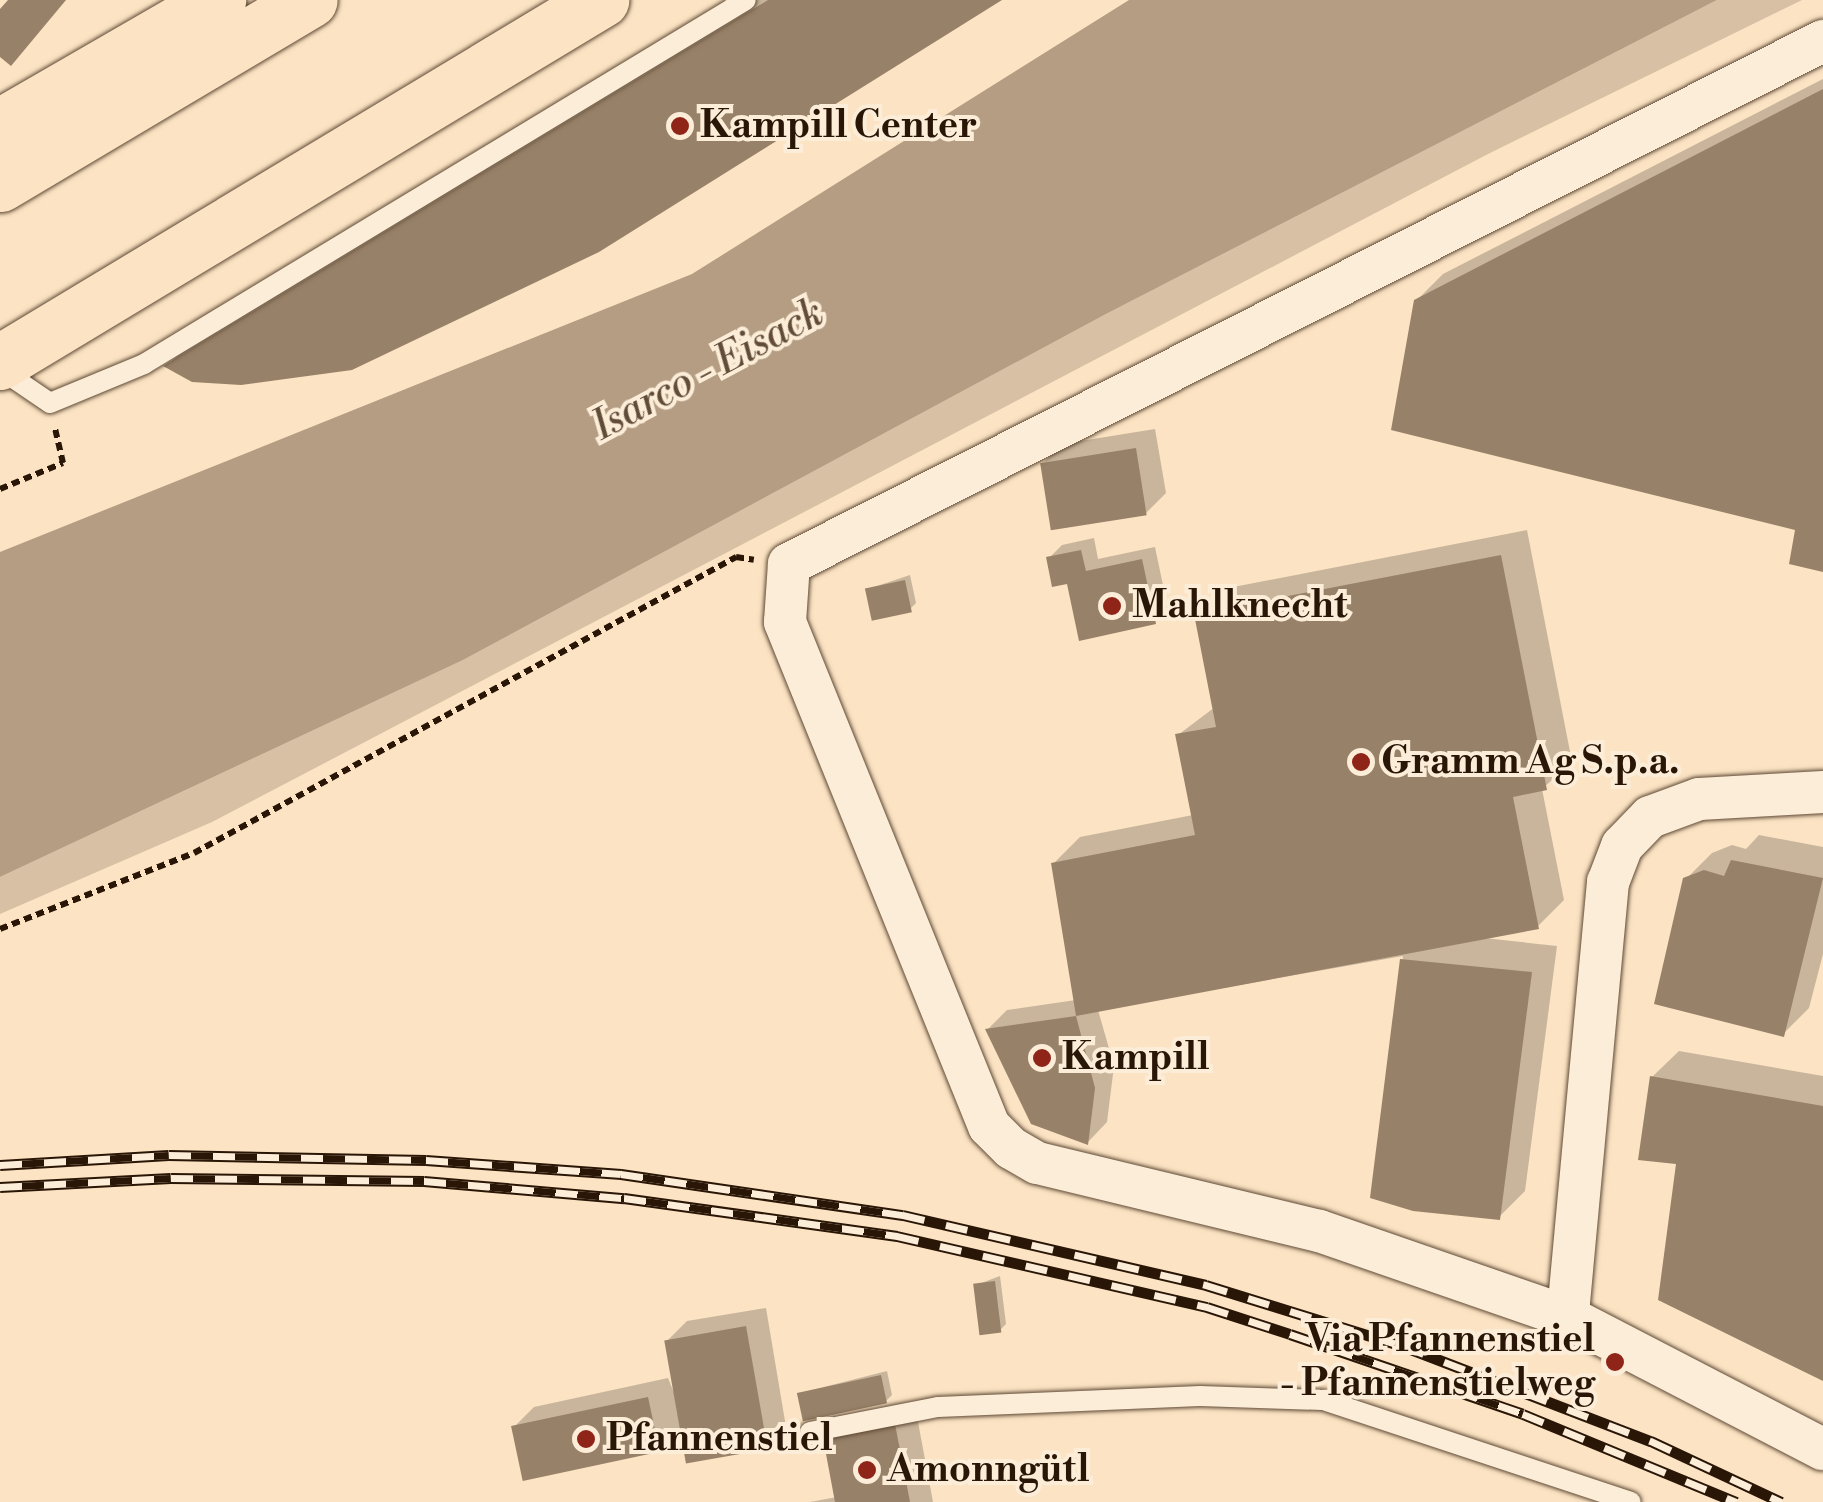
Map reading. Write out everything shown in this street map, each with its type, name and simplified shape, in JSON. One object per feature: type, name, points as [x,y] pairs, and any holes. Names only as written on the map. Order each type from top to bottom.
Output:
[{"type":"main road","points":[[0,126],[218,0]]},
{"type":"main road","points":[[0,184],[310,0]]},
{"type":"main road","points":[[0,366],[601,0]]},
{"type":"street","points":[[1823,41],[789,564],[785,622],[989,1126],[1038,1163],[1143,1173],[1322,1216],[1568,1317],[1823,1448]]},
{"type":"street","points":[[1568,1317],[1608,882],[1622,846],[1650,817],[1699,799],[1823,792]]},
{"type":"lane","points":[[0,366],[50,403],[144,364],[746,0]]},
{"type":"lane","points":[[810,1432],[938,1407],[1200,1396],[1323,1400],[1631,1502]]},
{"type":"path","points":[[0,490],[62,464],[50,403]]},
{"type":"path","points":[[0,929],[194,853],[736,557],[789,564]]},
{"type":"shaded area","points":[[1717,0],[1802,0],[1488,154],[212,822],[0,914],[0,877],[463,660],[1106,314]]},
{"type":"water","name":"Isarco - Eisack","points":[[1129,0],[1717,0],[1106,314],[463,660],[0,877],[0,552],[692,274]]},
{"type":"building","points":[[8,0],[66,0],[11,66],[0,57],[0,9]]},
{"type":"building","name":"Kampill Center","points":[[768,0],[1002,0],[599,252],[352,370],[241,385],[192,382],[163,366]]},
{"type":"building","points":[[1823,89],[1823,572],[1789,564],[1795,530],[1391,430],[1414,300]]},
{"type":"building","points":[[1136,448],[1147,515],[1051,530],[1040,463]]},
{"type":"building","name":"Mahlknecht","points":[[1081,550],[1086,571],[1142,559],[1156,624],[1079,641],[1067,584],[1052,587],[1046,557]]},
{"type":"building","name":"Gramm Ag S.p.a.","points":[[1501,555],[1547,790],[1513,797],[1539,929],[1076,1016],[1051,863],[1195,835],[1175,734],[1216,727],[1194,614]]},
{"type":"building","points":[[905,580],[912,612],[872,621],[865,589]]},
{"type":"building","points":[[1731,860],[1823,878],[1784,1037],[1654,1004],[1683,878],[1704,870],[1724,876]]},
{"type":"building","points":[[1400,959],[1532,972],[1500,1220],[1413,1211],[1370,1198]]},
{"type":"building","name":"Kampill","points":[[1076,1016],[1095,1088],[1088,1145],[1031,1124],[985,1029]]},
{"type":"building","points":[[1650,1076],[1823,1106],[1823,1381],[1658,1300],[1676,1164],[1638,1160]]},
{"type":"building","points":[[995,1281],[1001,1333],[980,1335],[973,1284]]},
{"type":"building","points":[[746,1326],[768,1449],[686,1464],[664,1340]]},
{"type":"building","points":[[881,1375],[887,1403],[803,1421],[797,1393]]},
{"type":"building","name":"Pfannenstiel","points":[[648,1397],[660,1452],[523,1481],[511,1426]]},
{"type":"building","name":"Amonngütl","points":[[895,1424],[910,1502],[835,1502],[823,1438]]},
{"type":"railway","points":[[0,1165],[169,1155],[426,1160],[621,1174],[903,1215],[1206,1285],[1403,1346],[1651,1441],[1781,1502]]},
{"type":"railway","points":[[0,1187],[171,1178],[424,1181],[624,1198],[897,1236],[1207,1307],[1523,1414],[1737,1502]]},
{"type":"place","name":"Kampill Center","points":[[680,126]]},
{"type":"place","name":"Mahlknecht","points":[[1112,606]]},
{"type":"place","name":"Gramm Ag S.p.a.","points":[[1361,762]]},
{"type":"place","name":"Kampill","points":[[1042,1058]]},
{"type":"place","name":"Via Pfannenstiel - Pfannenstielweg","points":[[1615,1362]]},
{"type":"place","name":"Pfannenstiel","points":[[586,1439]]},
{"type":"place","name":"Amonngütl","points":[[867,1470]]}]
